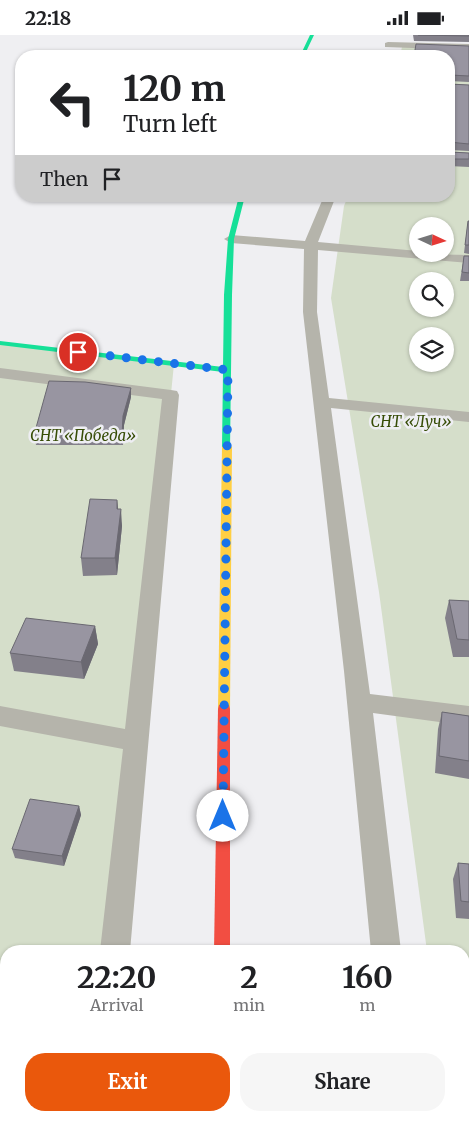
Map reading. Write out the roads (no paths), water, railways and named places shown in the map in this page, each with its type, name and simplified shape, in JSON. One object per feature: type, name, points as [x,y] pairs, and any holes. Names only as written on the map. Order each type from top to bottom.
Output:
[{"type":"main road","points":[[305,50],[312,35]]},
{"type":"main road","points":[[222,945],[231,239],[240,202]]},
{"type":"main road","points":[[0,343],[228,370]]},
{"type":"lane","points":[[387,50],[390,35]]},
{"type":"lane","points":[[388,45],[469,47]]},
{"type":"lane","points":[[327,202],[311,244],[310,312],[360,703],[385,945]]},
{"type":"lane","points":[[231,239],[311,244],[469,259]]},
{"type":"lane","points":[[0,373],[171,395],[116,945]]},
{"type":"lane","points":[[322,403],[469,417]]},
{"type":"lane","points":[[360,703],[469,716]]},
{"type":"lane","points":[[0,717],[136,741]]},
{"type":"park label","name":"СНТ «Луч»","points":[[411,422]]},
{"type":"park label","name":"СНТ «Победа»","points":[[83,436]]}]
